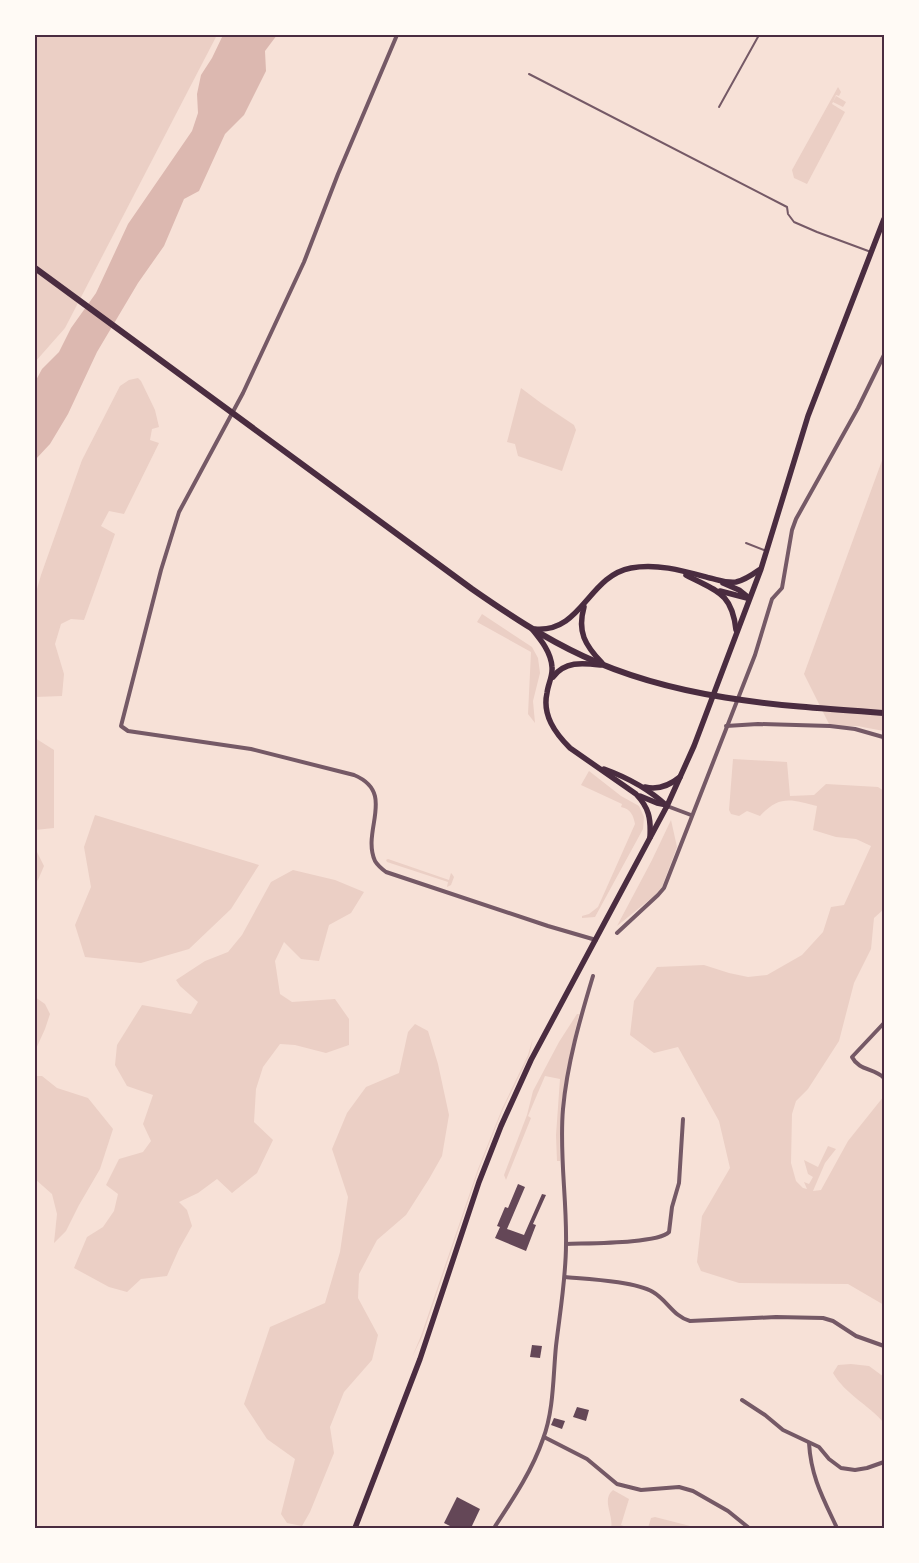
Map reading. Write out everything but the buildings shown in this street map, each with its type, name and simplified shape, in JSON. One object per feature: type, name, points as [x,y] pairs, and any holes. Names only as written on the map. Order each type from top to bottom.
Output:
[{"type":"highway","points":[[35,268],[472,589],[532,629],[562,646],[603,665],[637,677],[708,694],[884,713]]},
{"type":"main road","points":[[354,1528],[420,1358],[476,1192],[501,1126],[531,1060],[667,806],[694,746],[750,598],[808,416],[884,219]]},
{"type":"main road","points":[[532,629],[547,629],[559,625],[575,614],[602,582],[626,569],[640,566],[656,566],[721,582],[739,590],[750,598]]},
{"type":"main road","points":[[721,582],[742,580],[750,577],[760,569]]},
{"type":"main road","points":[[680,572],[718,591],[750,598]]},
{"type":"main road","points":[[718,591],[727,600],[732,609],[737,633]]},
{"type":"main road","points":[[584,604],[581,616],[582,635],[590,650],[603,665]]},
{"type":"main road","points":[[532,629],[551,660],[552,673],[546,702],[550,722],[561,739],[585,759],[636,794],[667,806]]},
{"type":"main road","points":[[550,682],[558,671],[573,664],[603,665]]},
{"type":"main road","points":[[599,768],[616,774],[640,787],[667,806]]},
{"type":"main road","points":[[640,787],[658,788],[671,783],[681,776]]},
{"type":"main road","points":[[636,794],[647,808],[650,817],[649,839]]},
{"type":"street","points":[[397,35],[345,156],[304,262],[231,416],[179,512],[161,570],[121,726],[128,731],[251,749],[344,772],[364,779],[368,782],[376,797],[372,843],[375,861],[386,872],[596,940]]},
{"type":"street","points":[[617,933],[664,888],[755,655],[772,599],[782,588],[792,530],[796,519],[858,408],[884,355]]},
{"type":"street","points":[[726,726],[766,724],[830,726],[855,729],[884,738]]},
{"type":"street","points":[[667,806],[691,815]]},
{"type":"street","points":[[494,1528],[525,1480],[544,1437],[551,1399],[565,1277],[566,1244],[562,1154],[563,1109],[566,1083],[579,1024],[593,976]]},
{"type":"street","points":[[884,1023],[852,1057],[859,1067],[880,1074],[884,1078]]},
{"type":"street","points":[[566,1244],[642,1240],[659,1238],[669,1232],[672,1206],[679,1183],[680,1135],[683,1119]]},
{"type":"street","points":[[565,1277],[644,1288],[663,1298],[680,1317],[690,1321],[823,1318],[833,1321],[856,1336],[884,1346]]},
{"type":"street","points":[[742,1400],[783,1430],[819,1447],[835,1465],[846,1470],[867,1468],[884,1462]]},
{"type":"street","points":[[544,1437],[587,1459],[618,1484],[641,1490],[679,1487],[693,1492],[728,1511],[749,1528]]},
{"type":"street","points":[[809,1443],[818,1489],[837,1528]]},
{"type":"lane","points":[[719,107],[759,35]]},
{"type":"lane","points":[[529,74],[787,207],[788,214],[794,222],[871,252]]},
{"type":"lane","points":[[746,543],[766,551]]},
{"type":"shaded area","points":[[35,35],[217,35],[65,328],[35,362]]},
{"type":"shaded area","points":[[223,35],[277,35],[265,51],[266,71],[244,115],[225,134],[199,191],[184,199],[164,246],[138,283],[97,352],[68,414],[50,444],[35,460],[35,382],[42,369],[59,352],[71,328],[96,293],[128,224],[192,131],[198,113],[197,94],[201,75]]},
{"type":"shaded area","points":[[838,87],[841,92],[839,96],[836,95],[832,104],[845,112],[807,184],[794,178],[792,170]]},
{"type":"shaded area","points":[[836,96],[846,102],[843,107],[833,102]]},
{"type":"shaded area","points":[[138,378],[155,410],[159,427],[152,429],[150,440],[159,443],[124,514],[109,511],[101,526],[115,534],[84,620],[71,619],[61,624],[55,644],[64,674],[62,696],[35,697],[35,596],[41,575],[82,460],[120,386],[129,380]]},
{"type":"shaded area","points":[[521,388],[574,425],[576,430],[562,471],[518,456],[515,444],[507,442]]},
{"type":"shaded area","points":[[884,455],[884,731],[857,726],[830,726],[804,674]]},
{"type":"shaded area","points":[[482,614],[532,647],[538,658],[540,673],[533,701],[535,723],[528,714],[531,652],[477,622]]},
{"type":"shaded area","points":[[35,738],[54,750],[54,828],[35,830]]},
{"type":"shaded area","points":[[733,759],[787,762],[790,796],[814,795],[826,784],[878,787],[884,791],[884,909],[874,918],[871,949],[854,983],[839,1041],[808,1089],[796,1101],[792,1114],[791,1163],[796,1181],[803,1188],[807,1189],[804,1182],[809,1184],[813,1177],[808,1174],[804,1160],[818,1167],[828,1146],[836,1149],[825,1163],[813,1191],[821,1190],[848,1141],[884,1096],[884,1305],[848,1284],[739,1283],[701,1271],[697,1262],[702,1216],[730,1168],[719,1121],[678,1047],[654,1053],[630,1035],[634,1001],[657,967],[704,965],[748,977],[767,975],[802,955],[823,932],[831,907],[844,905],[871,846],[856,839],[836,837],[813,830],[817,806],[800,802],[786,800],[780,802],[767,809],[760,816],[747,811],[739,816],[731,814],[729,810]]},
{"type":"shaded area","points":[[589,771],[621,796],[639,806],[644,817],[643,829],[595,917],[582,918],[582,916],[589,914],[598,907],[635,824],[631,813],[621,807],[622,804],[581,785]]},
{"type":"shaded area","points":[[95,815],[259,865],[231,909],[189,949],[141,963],[85,957],[75,925],[91,887],[84,847]]},
{"type":"shaded area","points":[[671,820],[677,847],[662,887],[654,896],[617,926],[652,860]]},
{"type":"shaded area","points":[[35,848],[44,866],[38,880],[35,882]]},
{"type":"shaded area","points":[[388,859],[449,880],[451,873],[454,877],[451,885],[447,887],[448,882],[387,862],[386,860]]},
{"type":"shaded area","points":[[293,870],[335,880],[364,892],[351,913],[329,925],[319,961],[301,959],[284,942],[275,961],[280,994],[292,1002],[335,999],[349,1019],[349,1045],[326,1053],[295,1045],[280,1044],[263,1067],[256,1089],[254,1122],[273,1140],[257,1173],[232,1193],[217,1179],[198,1193],[179,1202],[187,1210],[192,1226],[167,1276],[141,1279],[127,1292],[109,1287],[74,1268],[87,1237],[103,1227],[114,1211],[118,1194],[106,1185],[119,1159],[143,1152],[151,1141],[143,1124],[153,1095],[127,1086],[115,1065],[117,1045],[142,1005],[191,1014],[198,1002],[176,980],[205,961],[228,952],[242,935],[271,882]]},
{"type":"shaded area","points":[[35,997],[45,1004],[50,1014],[35,1051]]},
{"type":"shaded area","points":[[577,1014],[579,1014],[567,1069],[562,1105],[560,1161],[557,1161],[556,1135],[560,1079],[545,1076],[528,1116],[531,1118],[506,1180],[504,1175],[527,1115],[533,1091],[559,1042]]},
{"type":"shaded area","points":[[415,1024],[428,1031],[438,1064],[449,1115],[442,1156],[406,1215],[377,1240],[359,1274],[358,1298],[378,1335],[372,1360],[344,1392],[330,1427],[334,1453],[310,1512],[302,1526],[287,1523],[281,1514],[295,1459],[267,1439],[244,1404],[270,1327],[325,1303],[340,1252],[348,1197],[332,1149],[347,1113],[366,1087],[399,1073],[408,1032]]},
{"type":"shaded area","points":[[533,1038],[529,1056],[503,1109],[479,1169],[422,1337],[412,1357],[421,1336],[478,1169],[502,1109],[528,1055]]},
{"type":"shaded area","points":[[35,1076],[42,1076],[57,1088],[88,1098],[113,1129],[100,1169],[66,1231],[54,1243],[57,1214],[52,1194],[35,1179]]},
{"type":"shaded area","points":[[838,1365],[869,1366],[884,1377],[884,1423],[850,1393],[833,1373]]},
{"type":"shaded area","points":[[613,1490],[629,1499],[621,1525],[629,1528],[611,1528],[608,1498]]},
{"type":"shaded area","points":[[655,1517],[695,1528],[648,1528],[651,1518]]}]
